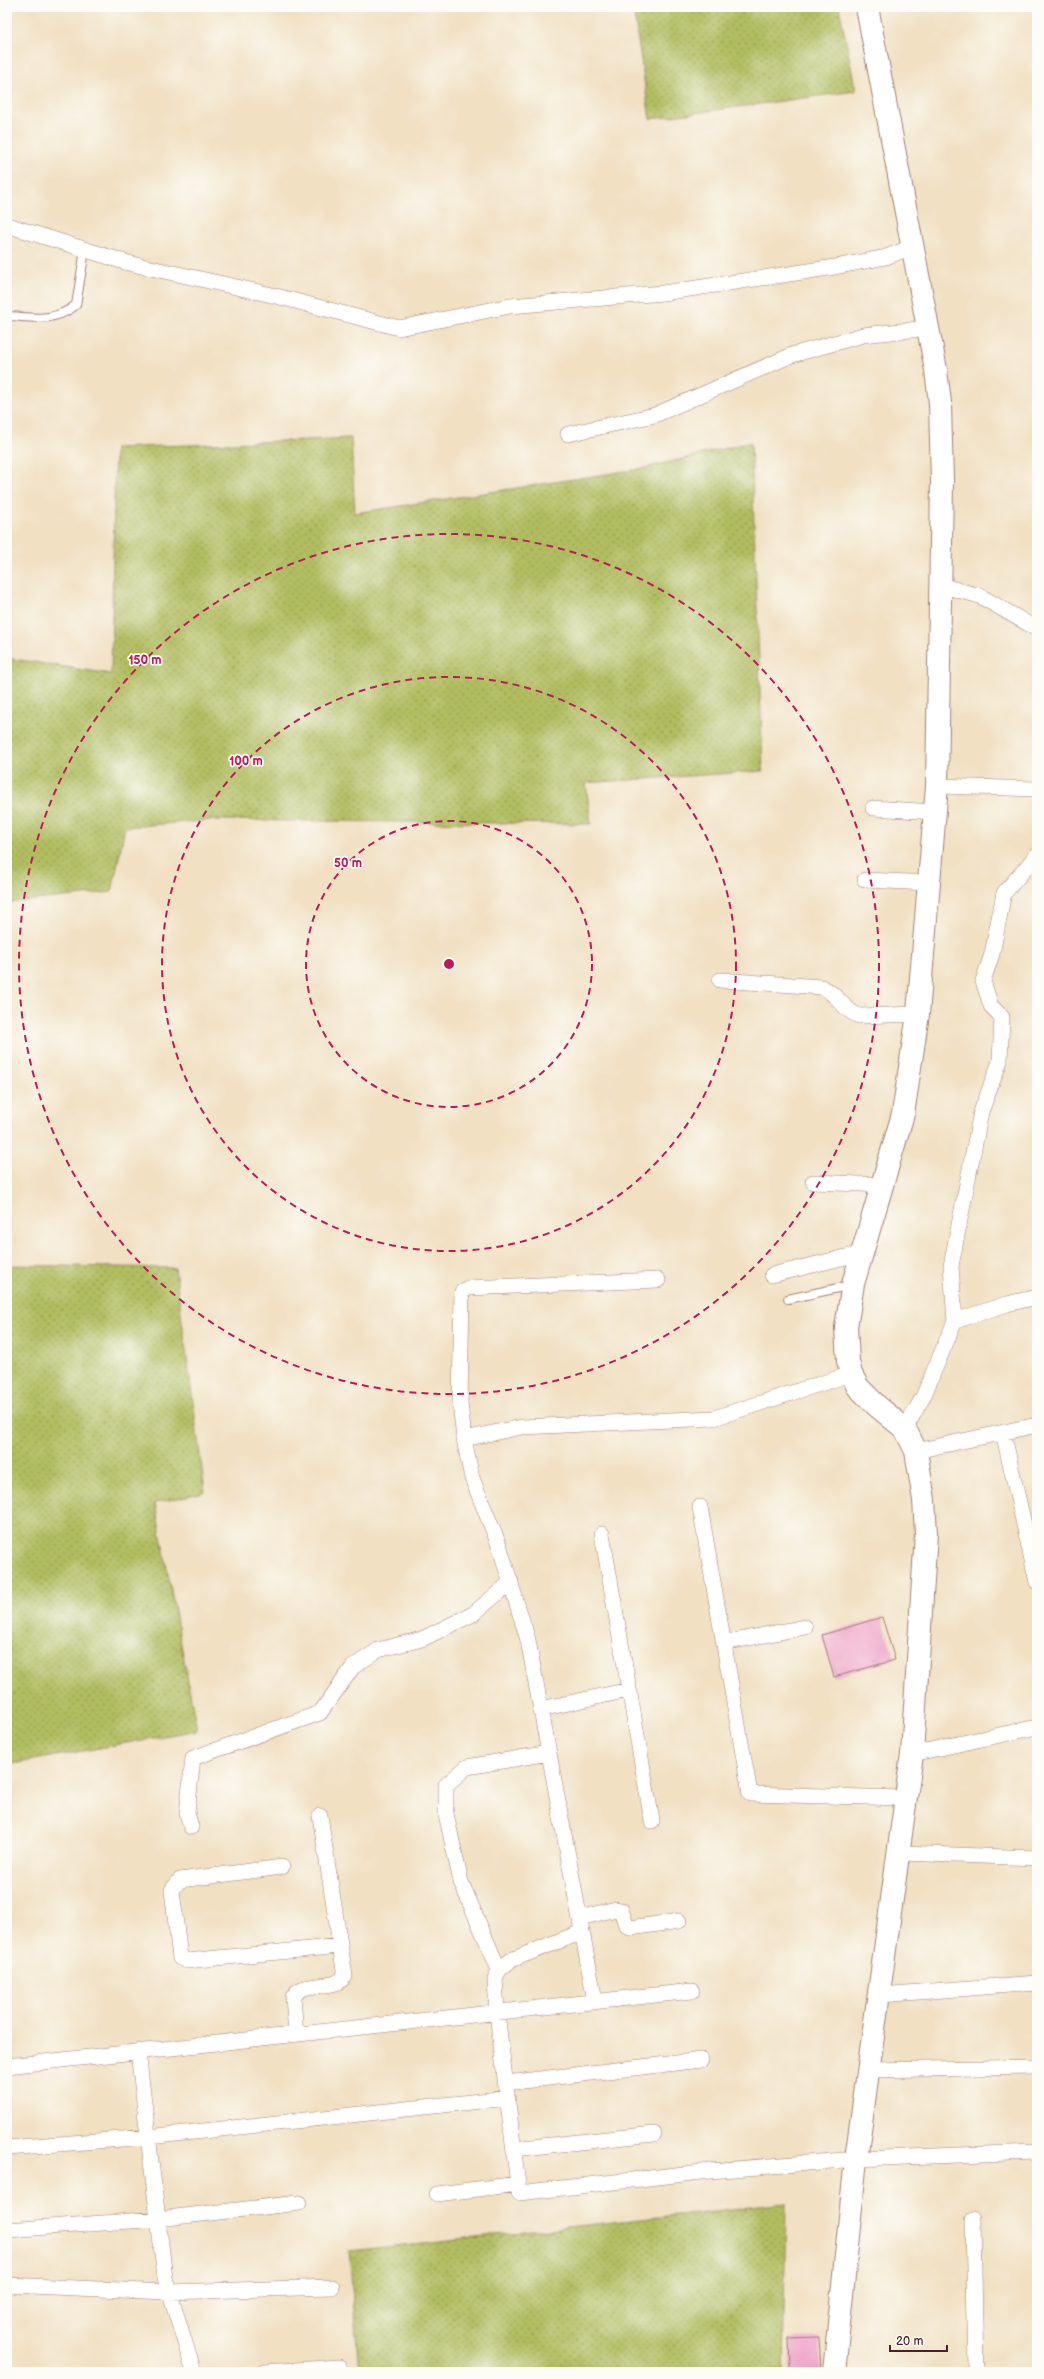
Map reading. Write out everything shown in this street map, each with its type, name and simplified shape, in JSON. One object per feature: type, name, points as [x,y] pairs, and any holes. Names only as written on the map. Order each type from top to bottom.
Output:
[{"type":"street","points":[[834,2372],[856,2159],[870,2070],[912,1754],[926,1533],[924,1500],[916,1451],[905,1429],[867,1396],[851,1374],[846,1344],[846,1327],[853,1284],[903,1114],[918,1014],[937,786],[939,585],[942,482],[940,403],[928,328],[867,7]]},
{"type":"street","points":[[7,225],[128,262],[272,295],[399,328],[510,306],[663,293],[835,268],[886,257],[912,247]]},
{"type":"street","points":[[568,434],[655,415],[792,355],[862,335],[928,328]]},
{"type":"street","points":[[939,585],[980,596],[1037,629]]},
{"type":"street","points":[[937,786],[1037,789]]},
{"type":"street","points":[[873,808],[934,812]]},
{"type":"street","points":[[905,1429],[923,1397],[955,1322],[951,1266],[981,1112],[1000,1062],[1002,1017],[991,1006],[983,981],[992,954],[1004,893],[1037,856]]},
{"type":"street","points":[[865,880],[929,883]]},
{"type":"street","points":[[720,980],[821,987],[832,991],[850,1013],[859,1016],[918,1014]]},
{"type":"street","points":[[813,1182],[883,1185]]},
{"type":"street","points":[[772,1275],[862,1253]]},
{"type":"street","points":[[595,2001],[528,1640],[511,1582],[472,1478],[464,1439],[460,1403],[459,1348],[462,1292],[464,1290],[658,1280]]},
{"type":"street","points":[[955,1322],[1007,1304],[1037,1297]]},
{"type":"street","points":[[464,1439],[522,1427],[714,1418],[851,1374]]},
{"type":"street","points":[[916,1451],[1037,1425]]},
{"type":"street","points":[[1003,1432],[1037,1582]]},
{"type":"street","points":[[700,1507],[750,1794],[906,1798]]},
{"type":"street","points":[[602,1534],[652,1821]]},
{"type":"street","points":[[191,1827],[187,1813],[193,1758],[320,1713],[354,1667],[366,1658],[378,1650],[422,1639],[473,1614],[511,1582]]},
{"type":"street","points":[[724,1643],[805,1627]]},
{"type":"street","points":[[541,1709],[629,1690]]},
{"type":"street","points":[[912,1754],[1037,1726]]},
{"type":"street","points":[[499,1970],[461,1882],[446,1814],[446,1785],[467,1767],[549,1753]]},
{"type":"street","points":[[296,2034],[293,1996],[301,1989],[343,1980],[345,1976],[320,1816]]},
{"type":"street","points":[[900,1853],[1037,1858]]},
{"type":"street","points":[[282,1867],[180,1880],[176,1883],[172,1890],[180,1958],[187,1961],[340,1946]]},
{"type":"street","points":[[679,1921],[630,1928],[626,1925],[621,1910],[616,1909],[511,1960],[499,1970],[494,1987],[519,2192],[710,2172],[856,2159],[1037,2152]]},
{"type":"street","points":[[880,1995],[1037,1983]]},
{"type":"street","points":[[7,2066],[692,1991]]},
{"type":"street","points":[[138,2052],[168,2292],[194,2372]]},
{"type":"street","points":[[7,2148],[148,2137],[507,2091],[701,2060]]},
{"type":"street","points":[[870,2070],[1037,2067]]},
{"type":"street","points":[[514,2149],[654,2134]]},
{"type":"street","points":[[436,2194],[518,2184]]},
{"type":"street","points":[[7,2230],[158,2219],[299,2202]]},
{"type":"street","points":[[973,2220],[976,2372]]},
{"type":"street","points":[[7,2285],[168,2292],[332,2287]]},
{"type":"street","points":[[265,2372],[339,2367]]},
{"type":"lane","points":[[7,316],[54,318],[65,314],[76,306],[85,250]]},
{"type":"lane","points":[[788,1299],[853,1284]]},
{"type":"green space","points":[[633,7],[839,7],[856,91],[650,119]]},
{"type":"green space","points":[[351,438],[355,513],[645,468],[751,442],[763,771],[586,783],[591,824],[212,820],[125,827],[112,892],[7,903],[7,658],[111,674],[115,448]]},
{"type":"green space","points":[[7,1265],[175,1268],[205,1492],[155,1503],[197,1730],[7,1765]]},
{"type":"green space","points":[[786,2203],[783,2372],[359,2372],[349,2251]]},
{"type":"building","points":[[882,1617],[895,1660],[834,1677],[822,1635]]},
{"type":"building","points":[[819,2337],[821,2372],[790,2372],[789,2338]]}]
